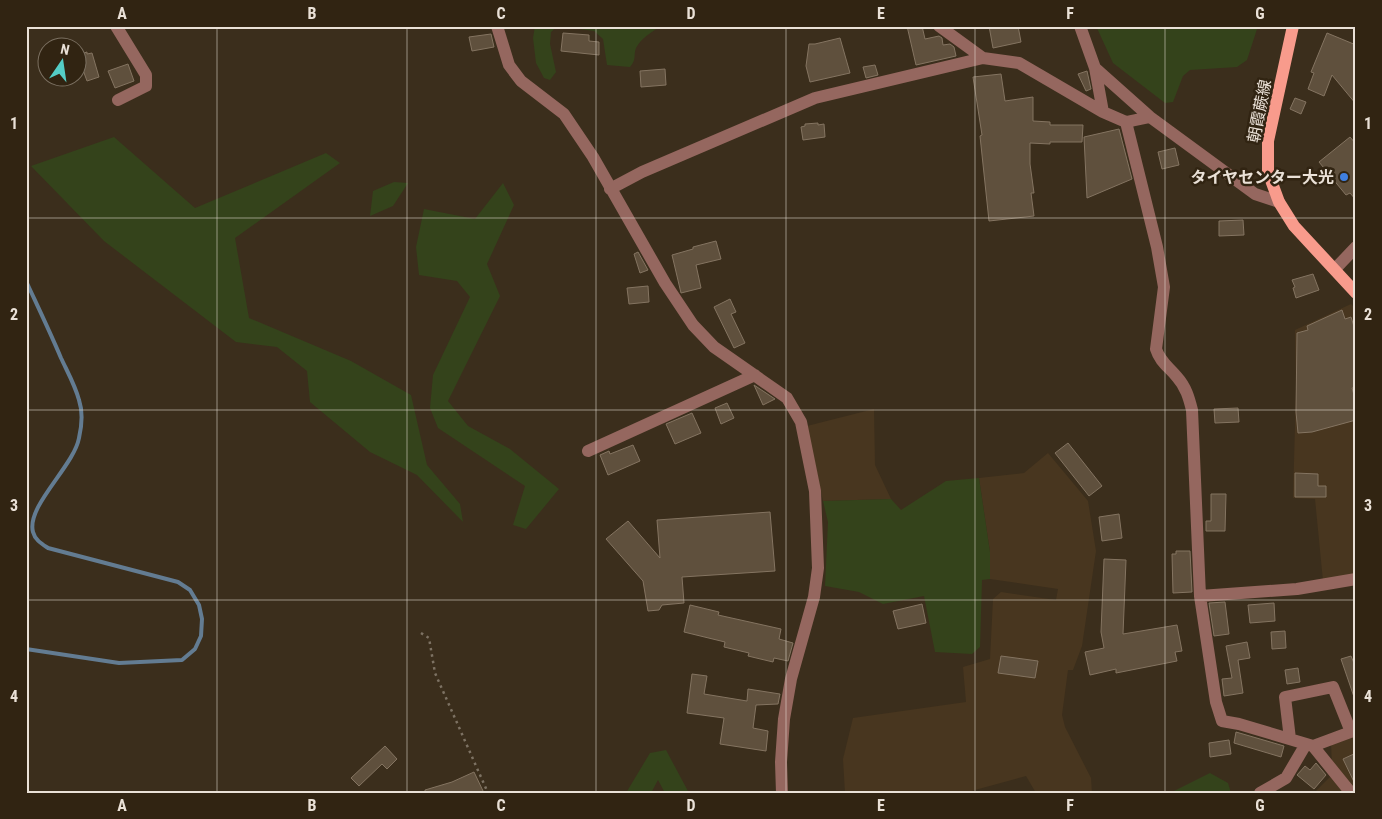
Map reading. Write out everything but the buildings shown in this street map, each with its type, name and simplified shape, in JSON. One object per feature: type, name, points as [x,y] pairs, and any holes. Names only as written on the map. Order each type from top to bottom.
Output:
[{"type":"main road","name":"朝霞蕨線","points":[[1293,26],[1267,147],[1268,172],[1279,202],[1294,226],[1356,293]]},
{"type":"street","points":[[116,26],[146,76],[146,86],[118,100]]},
{"type":"street","points":[[497,26],[509,65],[521,81],[564,114],[593,158],[666,283],[693,325],[714,347],[787,398],[801,422],[815,491],[818,568],[814,597],[792,679],[784,719],[781,762],[782,793]]},
{"type":"street","points":[[939,26],[983,58]]},
{"type":"street","points":[[1080,26],[1095,68],[1103,112]]},
{"type":"street","points":[[610,189],[642,172],[815,98],[983,58],[1019,63],[1103,112],[1126,122],[1150,117]]},
{"type":"street","points":[[1095,68],[1150,117],[1255,194],[1279,202]]},
{"type":"street","points":[[1126,122],[1157,247],[1164,287],[1156,349],[1159,358],[1178,378],[1188,394],[1192,410],[1200,596],[1216,702],[1222,721],[1239,724],[1310,745],[1351,793]]},
{"type":"street","points":[[1335,270],[1356,247]]},
{"type":"street","points":[[588,451],[755,375]]},
{"type":"street","points":[[1200,596],[1298,588],[1356,579]]},
{"type":"street","points":[[1260,793],[1286,778],[1310,745],[1353,731],[1333,687],[1285,697],[1290,739]]},
{"type":"path","points":[[421,633],[430,638],[435,673],[488,793]]},
{"type":"shaded area","points":[[1351,304],[1356,309],[1356,574],[1323,581],[1315,499],[1293,498],[1296,390],[1295,330]]},
{"type":"shaded area","points":[[874,409],[875,465],[891,499],[823,501],[807,426]]},
{"type":"shaded area","points":[[1048,453],[1088,501],[1096,551],[1082,646],[1073,670],[1068,670],[1062,715],[1065,727],[1091,778],[1092,793],[1036,793],[1026,776],[964,793],[845,793],[843,759],[853,718],[966,702],[963,667],[990,659],[993,599],[1001,592],[1056,600],[1058,589],[990,579],[990,552],[979,478],[1024,473]]},
{"type":"shaded area","points":[[1356,733],[1356,792],[1332,767],[1331,742]]},
{"type":"shaded area","points":[[1331,776],[1345,793],[1314,793]]},
{"type":"green space","points":[[535,26],[558,26],[551,32],[550,44],[556,72],[550,80],[544,78],[536,63],[533,38]]},
{"type":"green space","points":[[558,26],[661,26],[638,44],[630,67],[607,65],[603,39],[594,31]]},
{"type":"green space","points":[[1096,26],[1258,26],[1247,60],[1237,67],[1190,70],[1183,76],[1173,102],[1165,103],[1113,63]]},
{"type":"green space","points":[[114,137],[195,208],[326,153],[340,163],[235,238],[249,318],[351,361],[411,395],[427,465],[460,504],[463,522],[417,475],[370,452],[310,402],[307,371],[277,347],[236,342],[104,241],[31,166]]},
{"type":"green space","points":[[394,182],[408,183],[393,206],[370,216],[373,191]]},
{"type":"green space","points":[[503,183],[514,205],[487,264],[500,296],[448,401],[468,426],[510,449],[559,489],[526,529],[513,525],[525,486],[438,428],[430,408],[433,375],[470,297],[457,281],[419,275],[416,247],[424,209],[475,219]]},
{"type":"green space","points":[[979,478],[990,552],[990,579],[982,580],[980,647],[972,654],[935,652],[924,596],[883,604],[859,592],[825,586],[828,522],[823,501],[891,499],[901,510],[946,481]]},
{"type":"green space","points":[[666,750],[689,793],[665,793],[658,780],[651,793],[626,793],[650,753]]},
{"type":"green space","points":[[1210,773],[1228,783],[1231,793],[1170,793]]},
{"type":"waterway","points":[[26,281],[73,384],[82,414],[80,433],[75,449],[37,510],[33,522],[35,537],[48,548],[178,582],[190,590],[199,605],[202,619],[201,636],[195,649],[182,660],[119,663],[26,649]]},
{"type":"place","name":"タイヤセンター大光","points":[[1344,177]]}]
